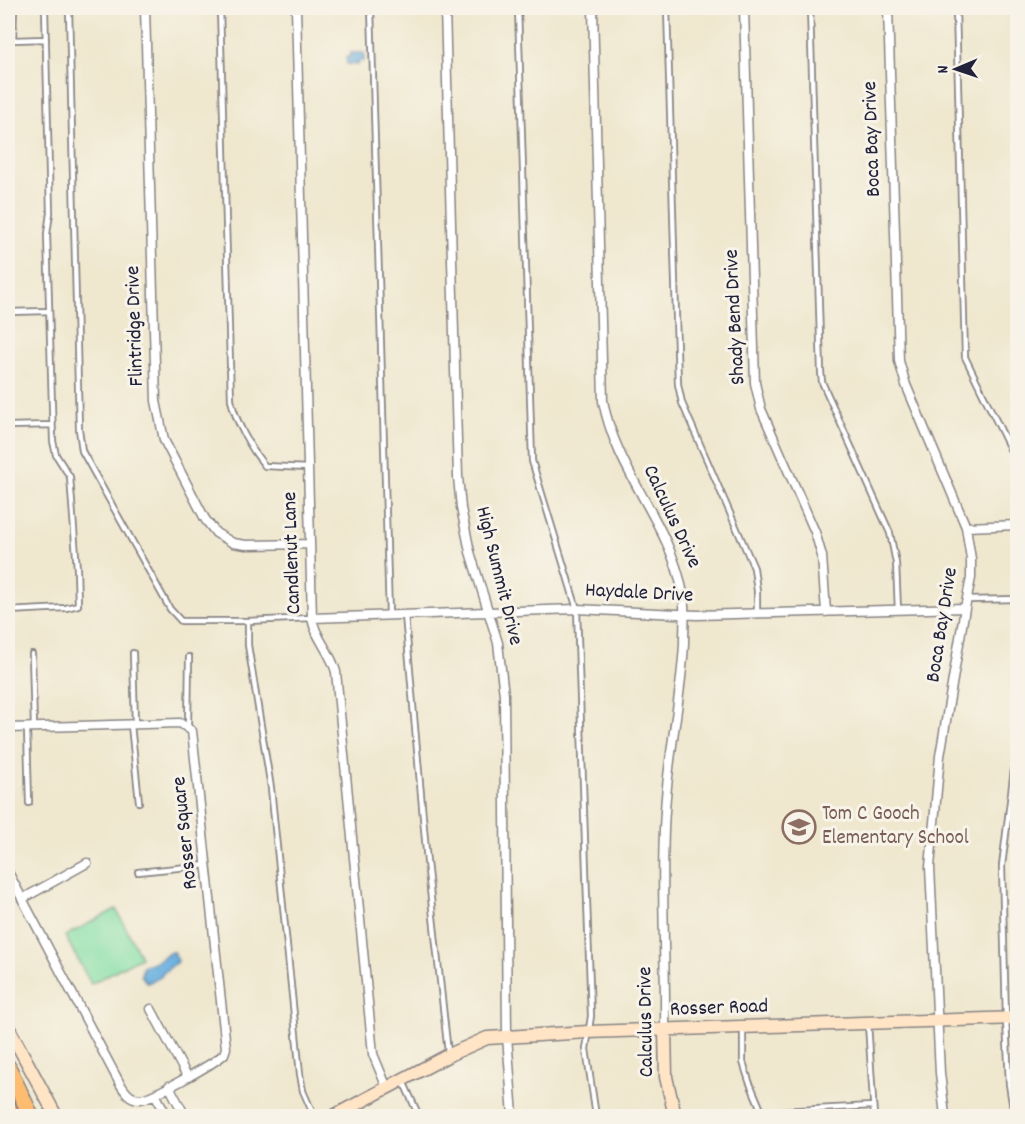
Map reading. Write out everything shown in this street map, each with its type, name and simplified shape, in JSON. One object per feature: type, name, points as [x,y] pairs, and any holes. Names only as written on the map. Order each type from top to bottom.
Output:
[{"type":"highway","points":[[8,1067],[31,1116]]},
{"type":"highway","points":[[8,1107],[12,1116]]},
{"type":"street","name":"Flintridge Drive","points":[[145,8],[156,401],[164,440],[205,519],[224,539],[246,545],[310,544]]},
{"type":"street","name":"Candlenut Lane","points":[[296,8],[312,618],[314,627],[330,654],[336,672],[374,1054],[387,1088]]},
{"type":"street","name":"High Summit Drive","points":[[445,8],[458,477],[461,508],[470,552],[498,643],[504,695],[507,1036],[513,1116]]},
{"type":"street","name":"Calculus Drive","points":[[593,8],[603,401],[614,441],[677,570],[682,589],[684,614],[682,664],[665,810],[663,856],[666,1077],[675,1116]]},
{"type":"street","name":"Shady Bend Drive","points":[[744,8],[755,383],[761,409],[815,532],[822,556],[826,612]]},
{"type":"street","name":"Boca Bay Drive","points":[[888,8],[899,361],[906,385],[966,527],[971,559],[971,578],[940,756],[930,867],[937,1021],[945,1116]]},
{"type":"street","points":[[966,527],[1017,525]]},
{"type":"street","name":"Haydale Drive","points":[[312,618],[577,609],[684,614],[826,612],[898,610],[966,604]]},
{"type":"street","points":[[8,728],[180,723],[188,727]]},
{"type":"street","name":"Rosser Square","points":[[155,1094],[220,1058],[226,1048],[195,742],[192,731],[188,727]]},
{"type":"street","points":[[22,899],[87,863]]},
{"type":"street","points":[[8,872],[125,1091],[131,1097],[138,1099],[155,1094],[167,1116]]},
{"type":"street","points":[[151,1009],[187,1076]]},
{"type":"street","name":"Rosser Road","points":[[334,1116],[487,1038],[588,1032],[1012,1018]]},
{"type":"street","points":[[8,1027],[56,1116]]},
{"type":"street","points":[[169,1086],[185,1116]]},
{"type":"lane","points":[[8,611],[66,608],[78,605],[70,477],[56,455],[52,425],[45,8]]},
{"type":"lane","points":[[69,8],[79,429],[82,451],[170,609],[181,621],[312,618]]},
{"type":"lane","points":[[220,8],[231,400],[234,412],[265,466],[308,468]]},
{"type":"lane","points":[[371,8],[389,615]]},
{"type":"lane","points":[[518,8],[532,461],[577,609],[591,1016],[586,1049],[596,1116]]},
{"type":"lane","points":[[667,8],[678,384],[682,403],[754,568],[758,591],[758,613]]},
{"type":"lane","points":[[810,8],[822,382],[891,534],[896,563],[898,610]]},
{"type":"lane","points":[[956,8],[965,357],[1010,449],[1017,449]]},
{"type":"lane","points":[[12,11],[13,40],[46,39]]},
{"type":"lane","points":[[8,312],[49,311]]},
{"type":"lane","points":[[8,426],[52,425]]},
{"type":"lane","points":[[966,604],[1017,599]]},
{"type":"lane","points":[[405,615],[427,862],[449,1056]]},
{"type":"lane","points":[[248,621],[248,645],[271,788],[300,1074],[303,1091],[314,1116]]},
{"type":"lane","points":[[132,653],[133,725],[139,802]]},
{"type":"lane","points":[[29,803],[32,654]]},
{"type":"lane","points":[[188,727],[189,657]]},
{"type":"lane","points":[[1014,1116],[1010,1084],[1012,1018],[1002,866],[1017,737]]},
{"type":"lane","points":[[138,872],[207,865]]},
{"type":"lane","points":[[868,1023],[874,1116]]},
{"type":"lane","points":[[743,1028],[743,1062],[762,1114],[872,1106]]},
{"type":"lane","points":[[403,1081],[419,1116]]},
{"type":"green space","points":[[116,909],[141,957],[91,984],[65,936]]},
{"type":"water","points":[[350,53],[364,53],[364,61],[359,61],[358,64],[347,64],[346,57],[350,57]]},
{"type":"water","points":[[174,952],[178,961],[161,977],[147,983],[141,975],[143,966]]},
{"type":"place","name":"Tom C Gooch Elementary School","points":[[799,827]]}]
